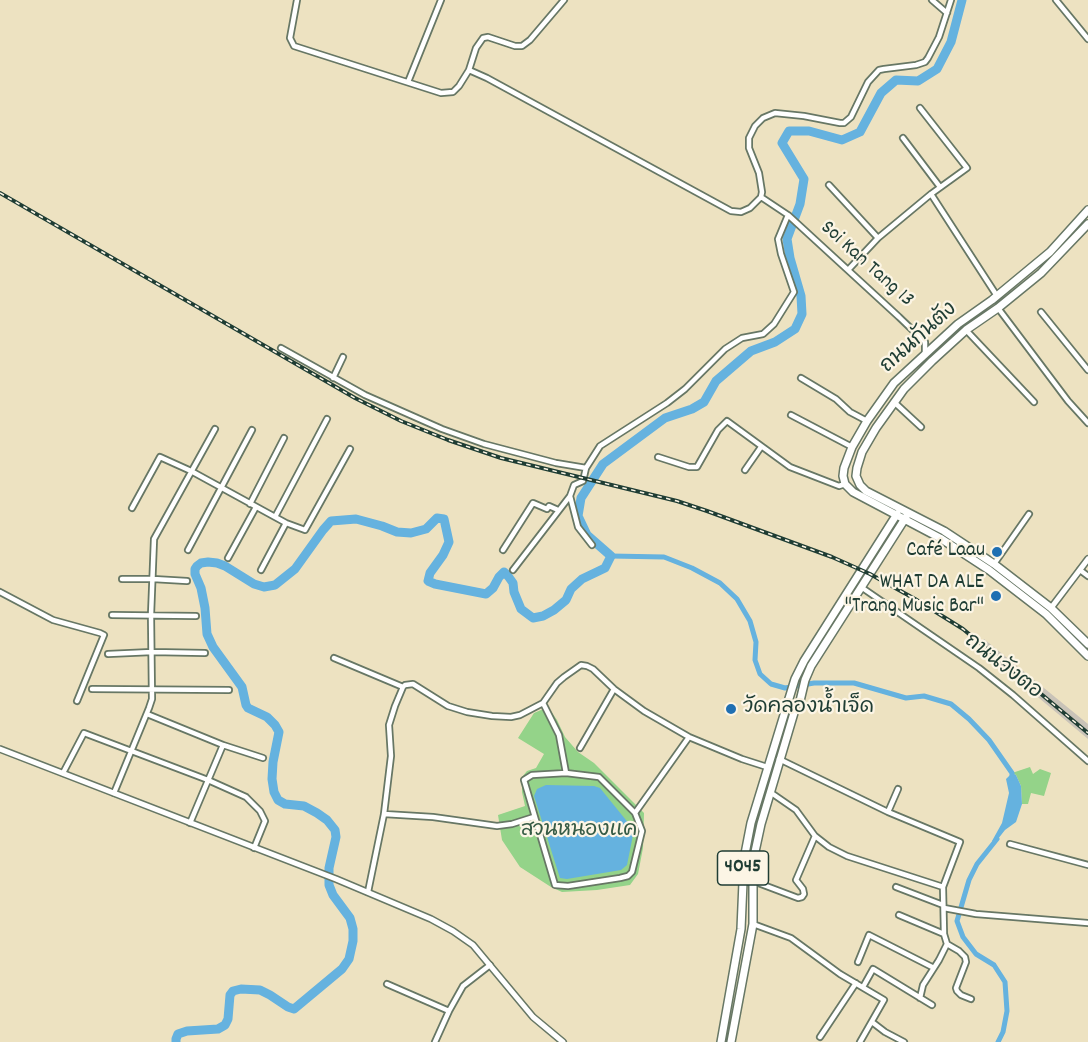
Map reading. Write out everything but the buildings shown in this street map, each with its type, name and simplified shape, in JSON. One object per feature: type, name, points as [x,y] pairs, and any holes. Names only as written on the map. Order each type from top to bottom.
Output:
[{"type":"main road","name":"ถนนกันตัง","points":[[1088,210],[1050,252],[995,298],[958,324],[894,383],[852,447],[843,476],[844,484],[864,499],[906,516],[982,561],[1048,611],[1088,656]]},
{"type":"main road","name":"ถนนกันตัง","points":[[897,512],[866,491],[856,476],[862,452],[876,428],[904,388],[932,361],[966,330],[998,308],[1041,273],[1088,224]]},
{"type":"main road","points":[[1071,228],[1078,235]]},
{"type":"main road","points":[[995,298],[998,308]]},
{"type":"main road","points":[[925,353],[932,361]]},
{"type":"main road","points":[[867,422],[876,428]]},
{"type":"main road","name":"4045","points":[[721,1042],[741,929],[744,859],[751,823],[788,699],[804,661],[897,512]]},
{"type":"main road","name":"4045","points":[[730,1042],[753,924],[753,861],[760,824],[796,706],[800,701],[810,666],[906,516]]},
{"type":"main road","name":"ถนนกันตัง","points":[[982,561],[994,564],[1088,644]]},
{"type":"street","points":[[297,0],[290,38],[294,46],[441,93],[453,92],[459,86],[483,38],[488,37],[514,46],[522,45],[530,40],[564,0]]},
{"type":"street","points":[[408,82],[441,0]]},
{"type":"street","points":[[932,0],[947,13]]},
{"type":"street","points":[[469,70],[731,211],[741,212],[750,208],[761,197],[762,192],[759,173],[748,144],[751,133],[759,121],[775,113],[844,123],[851,117],[868,82],[879,70],[925,62],[939,37],[951,0]]},
{"type":"street","points":[[1056,0],[1088,39]]},
{"type":"street","points":[[848,270],[878,238],[931,194],[967,168],[920,108]]},
{"type":"street","points":[[903,138],[940,187]]},
{"type":"street","points":[[829,186],[878,238]]},
{"type":"street","points":[[931,194],[995,298]]},
{"type":"street","name":"Soi Kan Tang 13","points":[[761,197],[788,215],[899,317],[925,342],[925,353]]},
{"type":"street","points":[[513,570],[570,496],[574,485],[583,481],[586,468],[600,446],[667,404],[725,349],[742,338],[763,334],[774,324],[794,292],[778,239],[788,215]]},
{"type":"street","points":[[998,308],[1068,401],[1088,423]]},
{"type":"street","points":[[1041,312],[1088,370]]},
{"type":"street","points":[[966,330],[1034,402]]},
{"type":"street","points":[[281,348],[390,407],[458,436],[556,463],[586,468]]},
{"type":"street","points":[[333,378],[343,357]]},
{"type":"street","points":[[801,378],[836,399],[850,412],[867,422]]},
{"type":"street","points":[[894,402],[921,428]]},
{"type":"street","points":[[791,415],[852,447]]},
{"type":"street","points":[[275,517],[327,419]]},
{"type":"street","points":[[658,457],[689,467],[697,467],[718,430],[727,421],[790,467],[839,486],[844,484]]},
{"type":"street","points":[[114,793],[152,699],[151,615],[154,538],[215,429]]},
{"type":"street","points":[[188,550],[252,430]]},
{"type":"street","points":[[249,504],[284,438]]},
{"type":"street","points":[[745,470],[761,447]]},
{"type":"street","points":[[132,508],[160,457],[191,471],[286,523],[305,530],[350,449]]},
{"type":"street","points":[[570,496],[578,527],[592,545]]},
{"type":"street","points":[[503,550],[533,503],[547,509],[549,506],[558,510]]},
{"type":"street","points":[[228,558],[256,507]]},
{"type":"street","points":[[994,564],[1029,514]]},
{"type":"street","points":[[261,570],[286,523]]},
{"type":"street","points":[[1048,611],[1088,559]]},
{"type":"street","points":[[1080,570],[1088,576]]},
{"type":"street","points":[[122,579],[186,581]]},
{"type":"street","name":"ถนนวังตอ","points":[[861,587],[979,668],[1088,761]]},
{"type":"street","points":[[0,592],[53,620],[104,635],[77,701]]},
{"type":"street","points":[[112,615],[196,616]]},
{"type":"street","points":[[108,654],[205,653]]},
{"type":"street","points":[[334,658],[403,687]]},
{"type":"street","points":[[368,892],[384,814],[391,756],[389,725],[405,685],[413,684],[448,706],[467,712],[511,717],[543,703],[557,683],[581,665],[588,666],[644,711],[689,736],[767,767]]},
{"type":"street","points":[[92,689],[229,690]]},
{"type":"street","points":[[580,748],[614,689]]},
{"type":"street","points":[[543,703],[559,735],[566,773]]},
{"type":"street","points":[[147,714],[223,745],[263,758]]},
{"type":"street","points":[[63,773],[84,733],[208,780],[246,797],[260,811],[265,821],[254,848]]},
{"type":"street","points":[[635,813],[689,736]]},
{"type":"street","points":[[190,823],[223,745]]},
{"type":"street","points":[[0,749],[336,879],[431,919],[473,945],[533,1017],[563,1042]]},
{"type":"street","points":[[779,759],[888,812],[960,842],[943,887],[944,934],[947,944],[965,957],[966,962],[956,988],[961,995],[971,999]]},
{"type":"street","points":[[566,773],[599,777],[635,813],[642,831],[632,872],[628,876],[568,886],[555,885],[524,780],[532,775],[566,773]]},
{"type":"street","points":[[888,812],[898,789]]},
{"type":"street","points":[[770,792],[795,810],[815,836],[829,847],[847,856],[943,887]]},
{"type":"street","points":[[384,814],[433,817],[497,826],[512,824],[534,816]]},
{"type":"street","points":[[753,881],[798,898],[802,897],[803,889],[796,879],[815,836]]},
{"type":"street","points":[[1010,844],[1088,865]]},
{"type":"street","points":[[896,887],[943,907],[976,914],[1088,923]]},
{"type":"street","points":[[898,915],[944,934]]},
{"type":"street","points":[[753,924],[791,938],[840,974],[884,1000],[860,1042]]},
{"type":"street","points":[[858,962],[869,935],[934,968]]},
{"type":"street","points":[[920,998],[923,985],[947,944]]},
{"type":"street","points":[[435,1042],[449,1011],[464,986],[490,965]]},
{"type":"street","points":[[863,987],[873,969],[932,1005]]},
{"type":"street","points":[[820,1037],[856,983]]},
{"type":"street","points":[[387,984],[449,1011]]},
{"type":"street","points":[[872,1022],[904,1042]]},
{"type":"shaded area","points":[[984,639],[1088,724],[1088,739],[978,647]]},
{"type":"green space","name":"สวนหนองแค","points":[[548,707],[565,737],[578,752],[594,763],[644,813],[643,848],[638,874],[630,885],[562,892],[520,867],[502,840],[498,815],[525,806],[522,777],[527,771],[536,768],[544,754],[518,738],[534,713]]},
{"type":"green space","points":[[1030,767],[1033,774],[1040,769],[1051,773],[1044,796],[1031,793],[1028,804],[1022,804],[1021,786],[1016,775],[1012,773]]},
{"type":"water","points":[[1012,773],[1016,775],[1021,786],[1022,804],[1016,822],[1005,830],[994,844],[992,841],[1002,823],[1009,793],[1006,779]]},
{"type":"water","points":[[546,785],[600,788],[634,830],[627,865],[621,870],[567,879],[560,878],[534,796],[537,789]]},
{"type":"waterway","points":[[176,1042],[178,1034],[187,1031],[218,1029],[225,1025],[228,1019],[230,995],[233,991],[260,990],[294,1009],[342,969],[349,959],[353,941],[350,918],[333,895],[329,885],[329,868],[336,837],[335,830],[327,820],[304,806],[285,804],[278,800],[272,779],[279,732],[267,717],[248,708],[242,687],[213,647],[207,634],[205,608],[201,588],[195,574],[197,566],[201,563],[217,563],[254,584],[264,587],[275,585],[295,569],[331,521],[356,519],[397,532],[411,533],[426,529],[437,518],[444,519],[449,542],[430,573],[428,581],[486,594],[504,572],[513,583],[521,609],[533,618],[554,610],[566,600],[571,589],[582,579],[605,568],[611,556],[587,535],[578,516],[581,498],[603,464],[665,418],[692,409],[704,402],[716,381],[751,351],[775,342],[795,329],[802,314],[801,296],[787,239],[800,204],[804,179],[782,143],[789,131],[809,131],[842,140],[860,132],[881,93],[896,80],[918,81],[937,69],[951,42],[962,0]]},
{"type":"waterway","points":[[611,556],[664,557],[692,568],[720,583],[737,599],[750,621],[756,642],[755,660],[760,674],[771,684],[785,688],[814,683],[854,683],[906,698],[924,696],[951,704],[989,740],[1012,773],[1012,778]]},
{"type":"waterway","points":[[997,839],[977,864],[969,880],[957,921],[963,937],[976,954],[994,965],[1005,982],[1007,1011],[1003,1032],[998,1042]]},
{"type":"railway","points":[[0,193],[355,398],[401,421],[501,458],[677,501],[832,557],[870,574],[963,629],[1088,733]]},
{"type":"place","name":"Café Laau","points":[[997,552]]},
{"type":"place","name":"WHAT DA ALE \"Trang Music Bar\"","points":[[996,596]]},
{"type":"place","name":"วัดคลองน้ำเจ็ด","points":[[731,709]]}]
